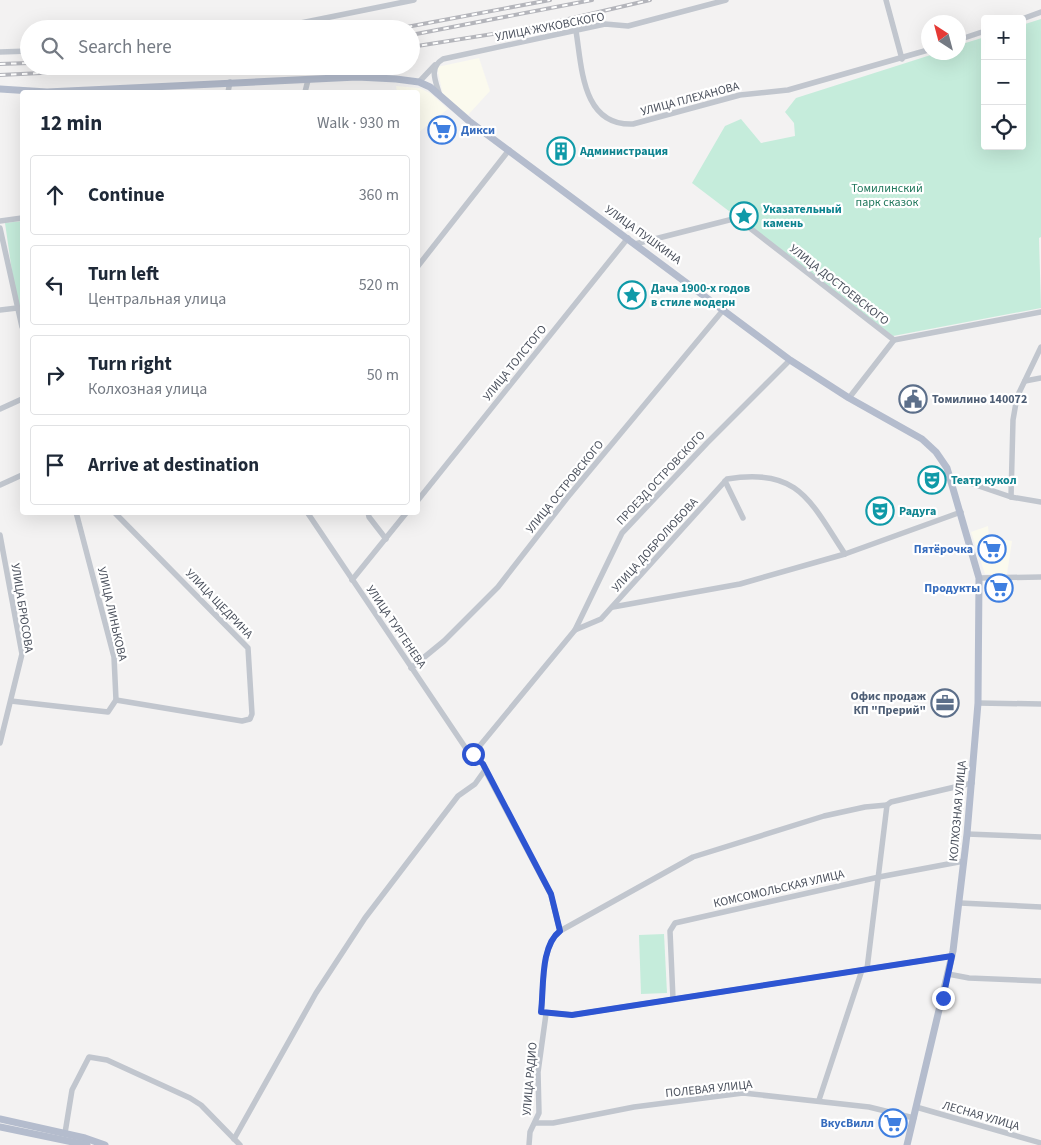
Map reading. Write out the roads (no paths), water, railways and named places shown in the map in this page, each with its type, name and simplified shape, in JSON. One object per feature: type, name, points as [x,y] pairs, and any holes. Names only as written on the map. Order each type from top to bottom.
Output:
[{"type":"main road","points":[[84,90],[356,77],[419,82]]},
{"type":"main road","name":"УЛИЦА ПУШКИНА","points":[[419,82],[430,86],[458,113],[724,309],[790,360],[849,398],[930,445],[943,460],[952,478]]},
{"type":"main road","points":[[0,89],[20,90]]},
{"type":"main road","name":"КОЛХОЗНАЯ УЛИЦА","points":[[907,1145],[952,956],[960,903],[978,704],[979,578],[952,478]]},
{"type":"main road","points":[[0,1119],[65,1133],[105,1145]]},
{"type":"main road","points":[[0,1127],[87,1145]]},
{"type":"street","points":[[313,20],[396,2],[414,0]]},
{"type":"street","name":"УЛИЦА ЖУКОВСКОГО","points":[[436,63],[443,59],[605,24],[628,26],[726,0]]},
{"type":"street","points":[[886,0],[902,59]]},
{"type":"street","points":[[1026,18],[1041,12]]},
{"type":"street","name":"УЛИЦА ПЛЕХАНОВА","points":[[576,31],[585,90],[601,113],[623,124],[633,124],[740,95],[788,90],[921,52]]},
{"type":"street","points":[[966,37],[981,32]]},
{"type":"street","points":[[0,52],[20,51]]},
{"type":"street","points":[[419,82],[436,63]]},
{"type":"street","points":[[436,63],[433,70],[441,97]]},
{"type":"street","points":[[306,90],[308,80]]},
{"type":"street","points":[[228,90],[230,82]]},
{"type":"street","points":[[420,263],[510,150]]},
{"type":"street","points":[[0,221],[20,218]]},
{"type":"street","name":"УЛИЦА ДОСТОЕВСКОГО","points":[[635,244],[737,218],[894,340],[1041,312]]},
{"type":"street","points":[[0,228],[20,319]]},
{"type":"street","name":"УЛИЦА ТОЛСТОГО","points":[[420,498],[628,238]]},
{"type":"street","points":[[0,310],[17,308]]},
{"type":"street","name":"УЛИЦА ОСТРОВСКОГО","points":[[411,668],[444,641],[498,587],[568,498],[724,309]]},
{"type":"street","points":[[849,398],[894,340]]},
{"type":"street","points":[[1010,497],[1014,420],[1019,390],[1041,347]]},
{"type":"street","name":"ПРОЕЗД ОСТРОВСКОГО","points":[[575,630],[622,533],[707,443],[790,360]]},
{"type":"street","points":[[1025,381],[1041,378]]},
{"type":"street","points":[[0,408],[20,400]]},
{"type":"street","points":[[743,518],[725,481],[749,475],[778,478],[797,488],[845,554]]},
{"type":"street","points":[[0,485],[20,476]]},
{"type":"street","points":[[952,478],[1010,497],[1041,502]]},
{"type":"street","name":"УЛИЦА ДОБРОЛЮБОВА","points":[[613,607],[725,481]]},
{"type":"street","name":"УЛИЦА ДОБРОЛЮБОВА","points":[[613,607],[740,584],[845,554],[961,512]]},
{"type":"street","name":"УЛИЦА ЛИНЬКОВА","points":[[77,515],[114,658],[116,700]]},
{"type":"street","name":"УЛИЦА ЩЕДРИНА","points":[[116,700],[242,721],[250,719],[252,714],[248,648],[117,515]]},
{"type":"street","name":"УЛИЦА ТУРГЕНЕВА","points":[[309,515],[411,668],[471,753],[483,764],[551,894],[560,931]]},
{"type":"street","points":[[369,515],[386,539]]},
{"type":"street","points":[[352,580],[405,515]]},
{"type":"street","name":"УЛИЦА БРЮСОВА","points":[[0,535],[22,654],[0,743]]},
{"type":"street","points":[[979,578],[1041,577]]},
{"type":"street","points":[[471,753],[575,630],[601,619],[613,607]]},
{"type":"street","points":[[12,700],[108,712],[116,700]]},
{"type":"street","points":[[978,704],[1041,704]]},
{"type":"street","points":[[234,1139],[316,993],[365,918],[458,796],[475,784],[485,770]]},
{"type":"street","points":[[560,931],[693,857],[824,816],[865,807],[887,805],[891,802],[972,783]]},
{"type":"street","points":[[819,1100],[865,969],[879,877],[887,805]]},
{"type":"street","points":[[967,834],[1041,837]]},
{"type":"street","name":"КОМСОМОЛЬСКАЯ УЛИЦА","points":[[673,999],[670,931],[675,923],[964,860]]},
{"type":"street","points":[[960,903],[1041,907]]},
{"type":"street","name":"УЛИЦА РАДИО","points":[[529,1145],[530,1132],[539,1114],[538,1072],[546,954],[550,941],[560,931]]},
{"type":"street","points":[[543,1013],[572,1015],[952,956]]},
{"type":"street","points":[[948,974],[969,978],[1041,981]]},
{"type":"street","points":[[65,1133],[72,1090],[89,1057],[107,1060],[190,1098],[201,1105],[240,1145]]},
{"type":"street","name":"ПОЛЕВАЯ УЛИЦА","points":[[536,1123],[553,1123],[634,1107],[743,1093],[869,1107],[914,1118]]},
{"type":"street","name":"ЛЕСНАЯ УЛИЦА","points":[[916,1107],[1032,1143],[1041,1143]]},
{"type":"railway","points":[[420,24],[550,0]]},
{"type":"railway","points":[[420,33],[592,0]]},
{"type":"railway","points":[[420,46],[530,28],[650,0]]},
{"type":"railway","points":[[0,64],[20,63]]},
{"type":"railway","points":[[0,75],[20,74]]},
{"type":"place","name":"Дикси","points":[[442,130]]},
{"type":"place","name":"Администрация","points":[[561,151]]},
{"type":"place","name":"Указательный камень","points":[[744,216]]},
{"type":"place","name":"Дача 1900-х годов в стиле модерн","points":[[632,295]]},
{"type":"place","name":"Томилино 140072","points":[[913,399]]},
{"type":"place","name":"Театр кукол","points":[[932,480]]},
{"type":"place","name":"Радуга","points":[[880,511]]},
{"type":"place","name":"Пятёрочка","points":[[992,549]]},
{"type":"place","name":"Продукты","points":[[999,588]]},
{"type":"place","name":"Офис продаж КП \"Прерий\"","points":[[945,703]]},
{"type":"place","name":"ВкусВилл","points":[[893,1123]]},
{"type":"park label","name":"Томилинский парк сказок","points":[[887,195]]}]
